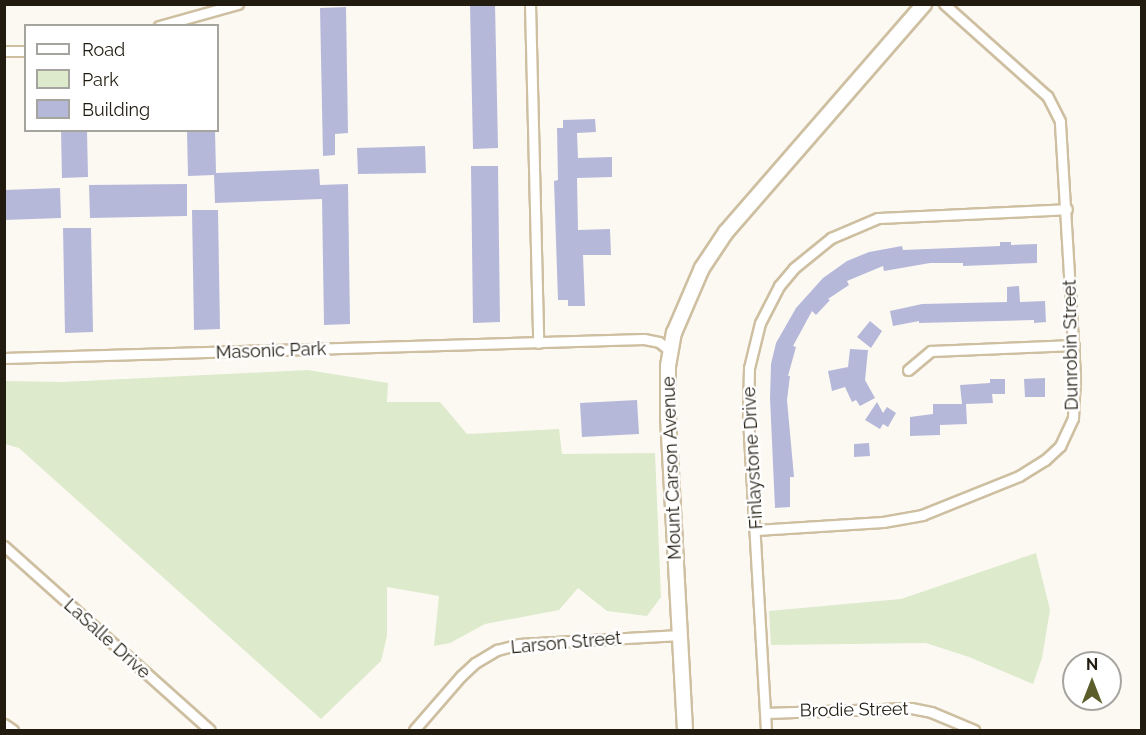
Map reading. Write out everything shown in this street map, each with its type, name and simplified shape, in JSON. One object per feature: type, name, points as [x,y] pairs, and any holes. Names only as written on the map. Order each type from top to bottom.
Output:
[{"type":"main road","name":"Mount Carson Avenue","points":[[685,730],[668,409],[670,351],[674,333],[694,285],[726,232],[924,4]]},
{"type":"street","points":[[166,24],[238,4]]},
{"type":"street","points":[[530,4],[538,343]]},
{"type":"street","name":"Dunrobin Street","points":[[756,530],[902,520],[922,515],[1019,476],[1045,460],[1060,446],[1072,418],[1075,401],[1074,345],[1060,121],[1055,109],[1036,86],[944,4]]},
{"type":"street","points":[[4,51],[24,51]]},
{"type":"street","name":"Finlaystone Drive","points":[[766,730],[748,416],[749,368],[760,324],[779,286],[794,268],[831,238],[878,218],[1066,209]]},
{"type":"street","name":"Masonic Park","points":[[4,358],[644,339],[659,342],[670,351]]},
{"type":"street","points":[[908,370],[931,351],[1074,345]]},
{"type":"street","name":"LaSalle Drive","points":[[4,546],[210,730]]},
{"type":"street","name":"Larson Street","points":[[414,730],[460,676],[475,663],[497,650],[519,644],[680,635]]},
{"type":"street","name":"Brodie Street","points":[[765,713],[911,708],[940,715],[974,730]]},
{"type":"street","points":[[4,724],[13,730]]},
{"type":"green space","points":[[308,370],[388,383],[387,402],[440,402],[467,434],[559,429],[562,454],[655,453],[661,597],[647,616],[607,611],[578,588],[559,610],[485,624],[450,643],[434,646],[439,596],[387,587],[387,636],[381,661],[321,719],[19,448],[5,444],[5,381],[63,382]]},
{"type":"green space","points":[[1036,553],[1050,610],[1042,658],[1033,684],[969,657],[926,643],[771,645],[769,611],[901,599]]},
{"type":"building","points":[[470,4],[495,4],[498,148],[473,149]]},
{"type":"building","points":[[346,7],[348,133],[335,134],[335,155],[323,156],[320,8]]},
{"type":"building","points":[[595,119],[596,132],[577,133],[578,158],[612,157],[612,177],[577,178],[578,230],[610,229],[611,255],[583,255],[585,306],[568,306],[568,300],[558,300],[554,181],[558,180],[557,128],[563,128],[563,120]]},
{"type":"building","points":[[61,132],[87,132],[88,177],[62,178]]},
{"type":"building","points":[[187,132],[215,132],[216,173],[319,169],[320,185],[348,184],[350,324],[324,325],[322,199],[215,203],[214,175],[188,176]]},
{"type":"building","points":[[425,146],[426,173],[358,174],[357,148]]},
{"type":"building","points":[[471,166],[498,166],[500,322],[473,323]]},
{"type":"building","points":[[187,184],[187,216],[90,218],[89,185]]},
{"type":"building","points":[[60,188],[61,218],[4,220],[4,190]]},
{"type":"building","points":[[192,210],[218,210],[220,329],[194,330]]},
{"type":"building","points":[[63,228],[91,228],[93,332],[65,333]]},
{"type":"building","points":[[1000,242],[1011,242],[1011,245],[1037,244],[1037,263],[963,266],[963,263],[930,263],[884,271],[883,266],[847,281],[849,285],[828,299],[830,300],[816,315],[812,311],[793,346],[796,347],[788,376],[790,376],[787,400],[794,477],[790,477],[790,507],[775,508],[770,398],[771,364],[776,343],[796,308],[823,278],[847,261],[869,252],[902,246],[903,250],[1000,246]]},
{"type":"building","points":[[1019,286],[1020,302],[1045,301],[1046,322],[1034,323],[1034,320],[919,323],[919,321],[893,326],[890,311],[922,304],[1007,302],[1007,287]]},
{"type":"building","points":[[870,321],[882,331],[871,348],[857,337]]},
{"type":"building","points":[[850,349],[868,350],[865,380],[875,398],[860,406],[856,400],[852,402],[845,387],[832,391],[828,371],[848,367]]},
{"type":"building","points":[[1045,378],[1045,397],[1025,397],[1024,379]]},
{"type":"building","points":[[990,379],[1005,379],[1005,394],[992,394],[993,403],[966,404],[967,424],[940,425],[940,435],[910,436],[910,417],[933,414],[933,404],[962,404],[960,385],[990,383]]},
{"type":"building","points":[[637,400],[639,434],[582,437],[580,403]]},
{"type":"building","points":[[877,402],[883,413],[887,407],[896,413],[888,427],[883,424],[880,429],[865,420]]},
{"type":"building","points":[[869,443],[870,456],[854,457],[854,444]]}]
